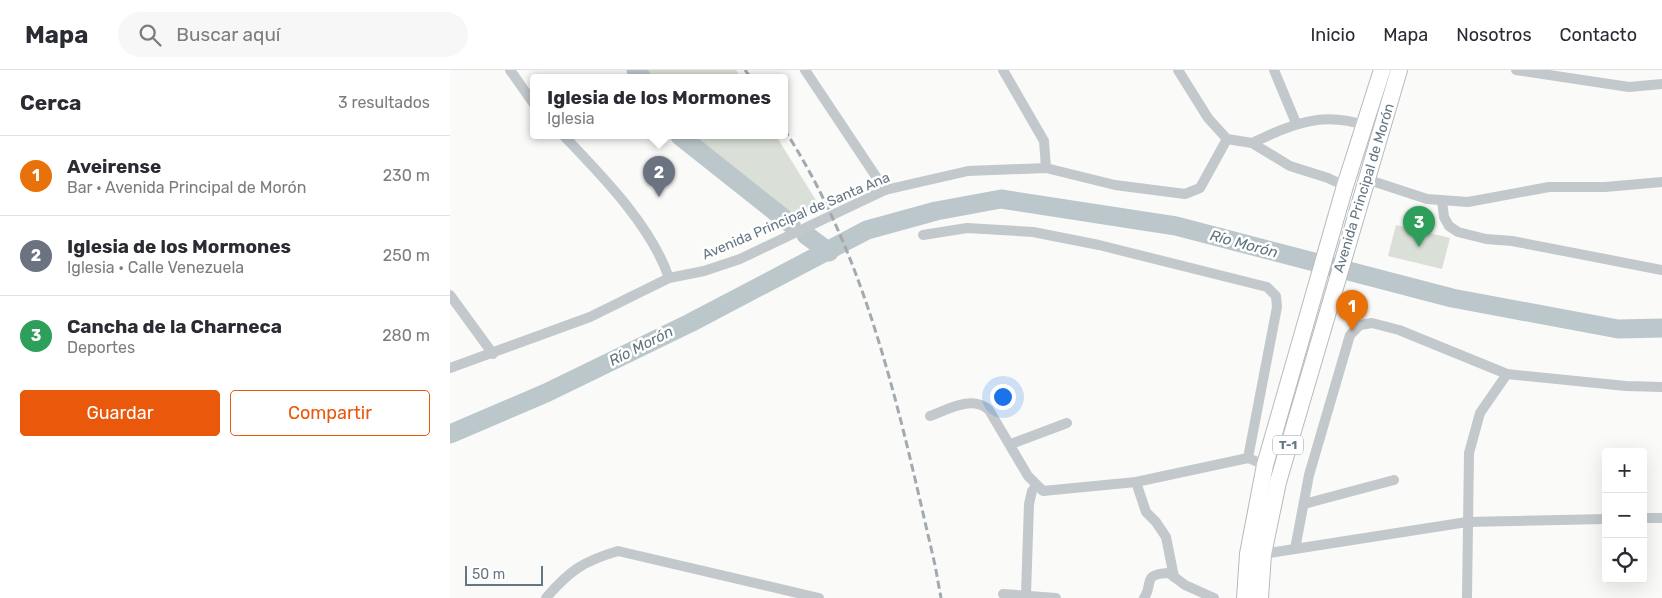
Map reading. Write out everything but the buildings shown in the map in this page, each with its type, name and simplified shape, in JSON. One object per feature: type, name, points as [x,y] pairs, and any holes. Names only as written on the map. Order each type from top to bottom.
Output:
[{"type":"main road","name":"Avenida Principal de Morón","points":[[1245,598],[1248,554],[1265,465],[1345,186],[1366,126],[1382,70]]},
{"type":"main road","name":"Avenida Principal de Morón","points":[[1260,598],[1263,554],[1278,482],[1399,70]]},
{"type":"street","points":[[510,70],[530,98]]},
{"type":"street","points":[[805,70],[886,190]]},
{"type":"street","points":[[1003,70],[1044,141],[1046,168]]},
{"type":"street","points":[[1178,70],[1208,118],[1227,139],[1252,143],[1290,166],[1328,178],[1345,186]]},
{"type":"street","points":[[1274,70],[1296,123]]},
{"type":"street","points":[[1516,70],[1629,87],[1662,84]]},
{"type":"street","points":[[1252,143],[1296,123],[1347,119],[1366,126]]},
{"type":"street","points":[[567,139],[615,189],[664,264],[669,278]]},
{"type":"street","name":"Avenida Principal de Santa Ana","points":[[450,368],[493,354],[590,317],[669,278],[704,271],[740,258],[886,190],[968,171],[1046,168],[1115,185],[1185,194],[1200,188],[1227,139]]},
{"type":"street","points":[[1366,179],[1427,199],[1468,202],[1549,187],[1605,187],[1662,182]]},
{"type":"street","points":[[1442,201],[1444,217],[1449,226],[1458,232],[1486,239],[1512,241],[1662,270]]},
{"type":"street","points":[[923,236],[967,228],[1033,232],[1099,245],[1267,287],[1276,296],[1277,306],[1248,458]]},
{"type":"street","points":[[450,294],[493,354]]},
{"type":"street","points":[[1295,549],[1309,475],[1350,335],[1360,325],[1372,323],[1399,330],[1507,374],[1626,386],[1662,387]]},
{"type":"street","points":[[1467,598],[1469,453],[1474,428],[1489,397],[1507,374]]},
{"type":"street","points":[[930,416],[972,402],[982,403],[989,410],[1011,444],[1028,476],[1043,491],[1136,482],[1248,458],[1265,465]]},
{"type":"street","points":[[1011,444],[1067,423]]},
{"type":"street","points":[[1304,504],[1394,480]]},
{"type":"street","points":[[1136,482],[1146,512],[1156,522],[1166,537],[1174,577]]},
{"type":"street","points":[[1026,594],[1029,504],[1032,491],[1036,486]]},
{"type":"street","points":[[1647,518],[1662,518]]},
{"type":"street","points":[[1263,554],[1467,522],[1602,519]]},
{"type":"street","points":[[546,598],[564,577],[590,559],[618,551],[819,598]]},
{"type":"street","points":[[1144,598],[1147,594],[1147,585],[1155,575],[1169,573],[1185,585],[1214,598]]},
{"type":"street","points":[[1003,594],[1026,594],[1056,598]]},
{"type":"shaded area","points":[[636,70],[736,70],[738,74],[639,74]]},
{"type":"shaded area","points":[[684,139],[778,139],[819,205],[791,224]]},
{"type":"shaded area","points":[[1396,225],[1450,238],[1442,269],[1388,256]]},
{"type":"waterway","points":[[636,70],[639,74]]},
{"type":"waterway","points":[[684,139],[791,224]]},
{"type":"waterway","name":"Río Morón","points":[[450,434],[546,393],[690,323],[867,230],[936,211],[1001,199],[1176,226],[1452,298],[1618,329],[1662,328]]},
{"type":"waterway","name":"Río Morón","points":[[806,235],[829,252]]},
{"type":"railway","points":[[745,70],[748,74]]},
{"type":"railway","points":[[788,136],[813,179],[839,231],[860,285],[878,340],[909,452],[941,598]]},
{"type":"place","name":"Iglesia de los Mormones","points":[[659,197]]},
{"type":"place","name":"Cancha de la Charneca","points":[[1419,247]]},
{"type":"place","name":"Aveirense","points":[[1352,331]]}]
